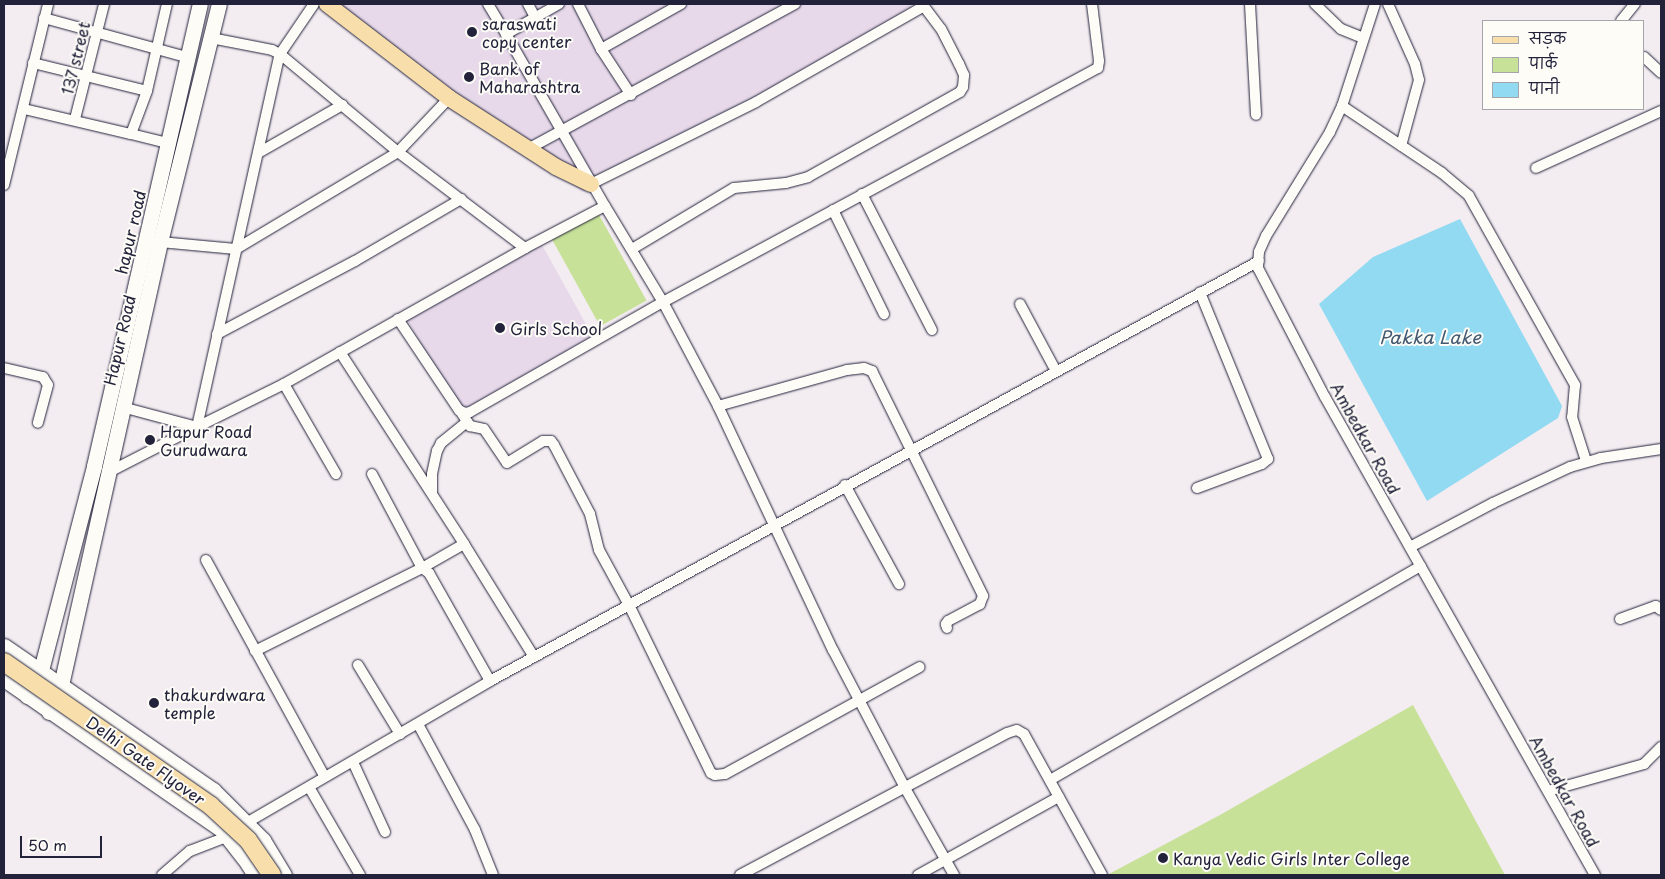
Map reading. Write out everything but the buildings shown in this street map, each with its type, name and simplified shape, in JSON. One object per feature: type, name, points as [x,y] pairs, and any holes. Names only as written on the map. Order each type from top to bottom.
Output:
[{"type":"highway","name":"Delhi Gate Flyover","points":[[4,662],[34,683],[55,689],[211,806],[248,840],[272,875]]},
{"type":"main road","name":"hapur road","points":[[34,683],[94,466],[200,4]]},
{"type":"main road","name":"Hapur Road","points":[[49,712],[109,472],[160,242],[219,4]]},
{"type":"main road","points":[[327,4],[450,98],[556,167],[591,184]]},
{"type":"main road","points":[[4,646],[34,683],[49,712],[221,830],[255,875]]},
{"type":"main road","points":[[4,680],[34,683]]},
{"type":"main road","points":[[55,689],[213,790],[248,822],[263,840],[284,875]]},
{"type":"street","points":[[4,185],[8,151],[24,109],[48,4]]},
{"type":"street","name":"137 street","points":[[75,119],[104,4]]},
{"type":"street","points":[[131,134],[147,91],[167,4]]},
{"type":"street","points":[[197,426],[236,249],[260,152],[280,54],[314,4]]},
{"type":"street","points":[[488,4],[591,184],[663,302],[718,406],[833,650],[904,788],[954,875]]},
{"type":"street","points":[[528,4],[535,18]]},
{"type":"street","points":[[506,34],[560,4]]},
{"type":"street","points":[[578,4],[601,49],[631,95]]},
{"type":"street","points":[[601,49],[681,4]]},
{"type":"street","points":[[528,149],[631,95],[795,4]]},
{"type":"street","points":[[461,412],[470,412],[663,302],[1098,68],[1099,61],[1092,4]]},
{"type":"street","points":[[1251,4],[1256,114]]},
{"type":"street","points":[[1315,4],[1341,30],[1364,38]]},
{"type":"street","points":[[248,822],[490,681],[774,523],[1258,261],[1259,252],[1266,236],[1330,132],[1342,106],[1375,4]]},
{"type":"street","points":[[1388,4],[1415,64],[1419,80],[1401,146]]},
{"type":"street","points":[[1622,20],[1635,4]]},
{"type":"street","points":[[591,184],[756,102],[923,5],[941,28],[964,75],[963,87],[960,92],[808,177],[786,183],[734,188],[632,249]]},
{"type":"street","points":[[44,18],[157,47],[187,57]]},
{"type":"street","points":[[211,38],[272,50],[280,54],[398,152],[525,248]]},
{"type":"street","points":[[1645,58],[1661,73]]},
{"type":"street","points":[[33,63],[147,91]]},
{"type":"street","points":[[160,242],[236,249],[398,152],[450,98]]},
{"type":"street","points":[[260,152],[342,105]]},
{"type":"street","points":[[1342,106],[1458,186],[1469,196],[1575,386],[1572,417],[1586,461]]},
{"type":"street","points":[[24,109],[75,119],[168,143]]},
{"type":"street","points":[[1536,168],[1661,111]]},
{"type":"street","points":[[862,194],[932,330]]},
{"type":"street","points":[[217,334],[355,261],[460,200]]},
{"type":"street","points":[[109,472],[197,426],[284,384],[525,248],[605,206]]},
{"type":"street","points":[[833,210],[884,314]]},
{"type":"street","name":"Ambedkar Road","points":[[1258,261],[1258,268],[1264,282],[1410,547],[1595,875]]},
{"type":"street","points":[[1197,488],[1262,464],[1268,459],[1200,292]]},
{"type":"street","points":[[1020,304],[1056,371]]},
{"type":"street","points":[[398,319],[470,426],[484,429],[507,463],[543,441],[551,441],[586,505],[599,550],[629,604],[711,773],[715,776],[724,774],[920,667]]},
{"type":"street","points":[[340,352],[432,493],[534,658]]},
{"type":"street","points":[[4,368],[43,377],[48,385],[38,423]]},
{"type":"street","points":[[718,406],[847,370],[864,368],[872,371],[983,596],[980,604],[948,621],[946,624],[947,628]]},
{"type":"street","points":[[284,384],[336,474]]},
{"type":"street","points":[[122,407],[197,426]]},
{"type":"street","points":[[432,493],[432,474],[437,451],[441,443],[468,422]]},
{"type":"street","points":[[1410,547],[1493,503],[1586,461],[1661,449]]},
{"type":"street","points":[[372,474],[422,568],[429,573],[490,681]]},
{"type":"street","points":[[845,485],[899,584]]},
{"type":"street","points":[[255,651],[422,568],[464,544]]},
{"type":"street","points":[[206,560],[325,778]]},
{"type":"street","points":[[1050,780],[1421,566]]},
{"type":"street","points":[[1620,618],[1656,606],[1661,610]]},
{"type":"street","points":[[358,665],[400,734]]},
{"type":"street","points":[[418,724],[476,830],[493,875]]},
{"type":"street","points":[[740,875],[1017,730],[1024,734],[1102,875]]},
{"type":"street","points":[[1548,791],[1644,764],[1661,747]]},
{"type":"street","points":[[352,762],[385,832]]},
{"type":"street","points":[[309,787],[360,875]]},
{"type":"street","points":[[918,875],[1059,797]]},
{"type":"street","points":[[162,875],[190,851],[227,837]]},
{"type":"shaded area","points":[[335,4],[910,4],[917,15],[583,192],[444,89]]},
{"type":"shaded area","name":"Girls School","points":[[541,243],[593,337],[459,412],[406,318]]},
{"type":"green space","points":[[598,213],[646,300],[600,326],[552,239]]},
{"type":"green space","points":[[1413,705],[1505,875],[1107,875],[1220,815]]},
{"type":"water","name":"Pakka Lake","points":[[1460,219],[1562,406],[1558,418],[1427,501],[1319,304],[1373,257]]},
{"type":"place","name":"saraswati copy center","points":[[472,32]]},
{"type":"place","name":"Bank of Maharashtra","points":[[469,77]]},
{"type":"place","name":"Girls School","points":[[500,328]]},
{"type":"place","name":"Hapur Road Gurudwara","points":[[150,440]]},
{"type":"place","name":"thakurdwara temple","points":[[154,703]]},
{"type":"place","name":"Kanya Vedic Girls Inter College","points":[[1163,858]]}]
